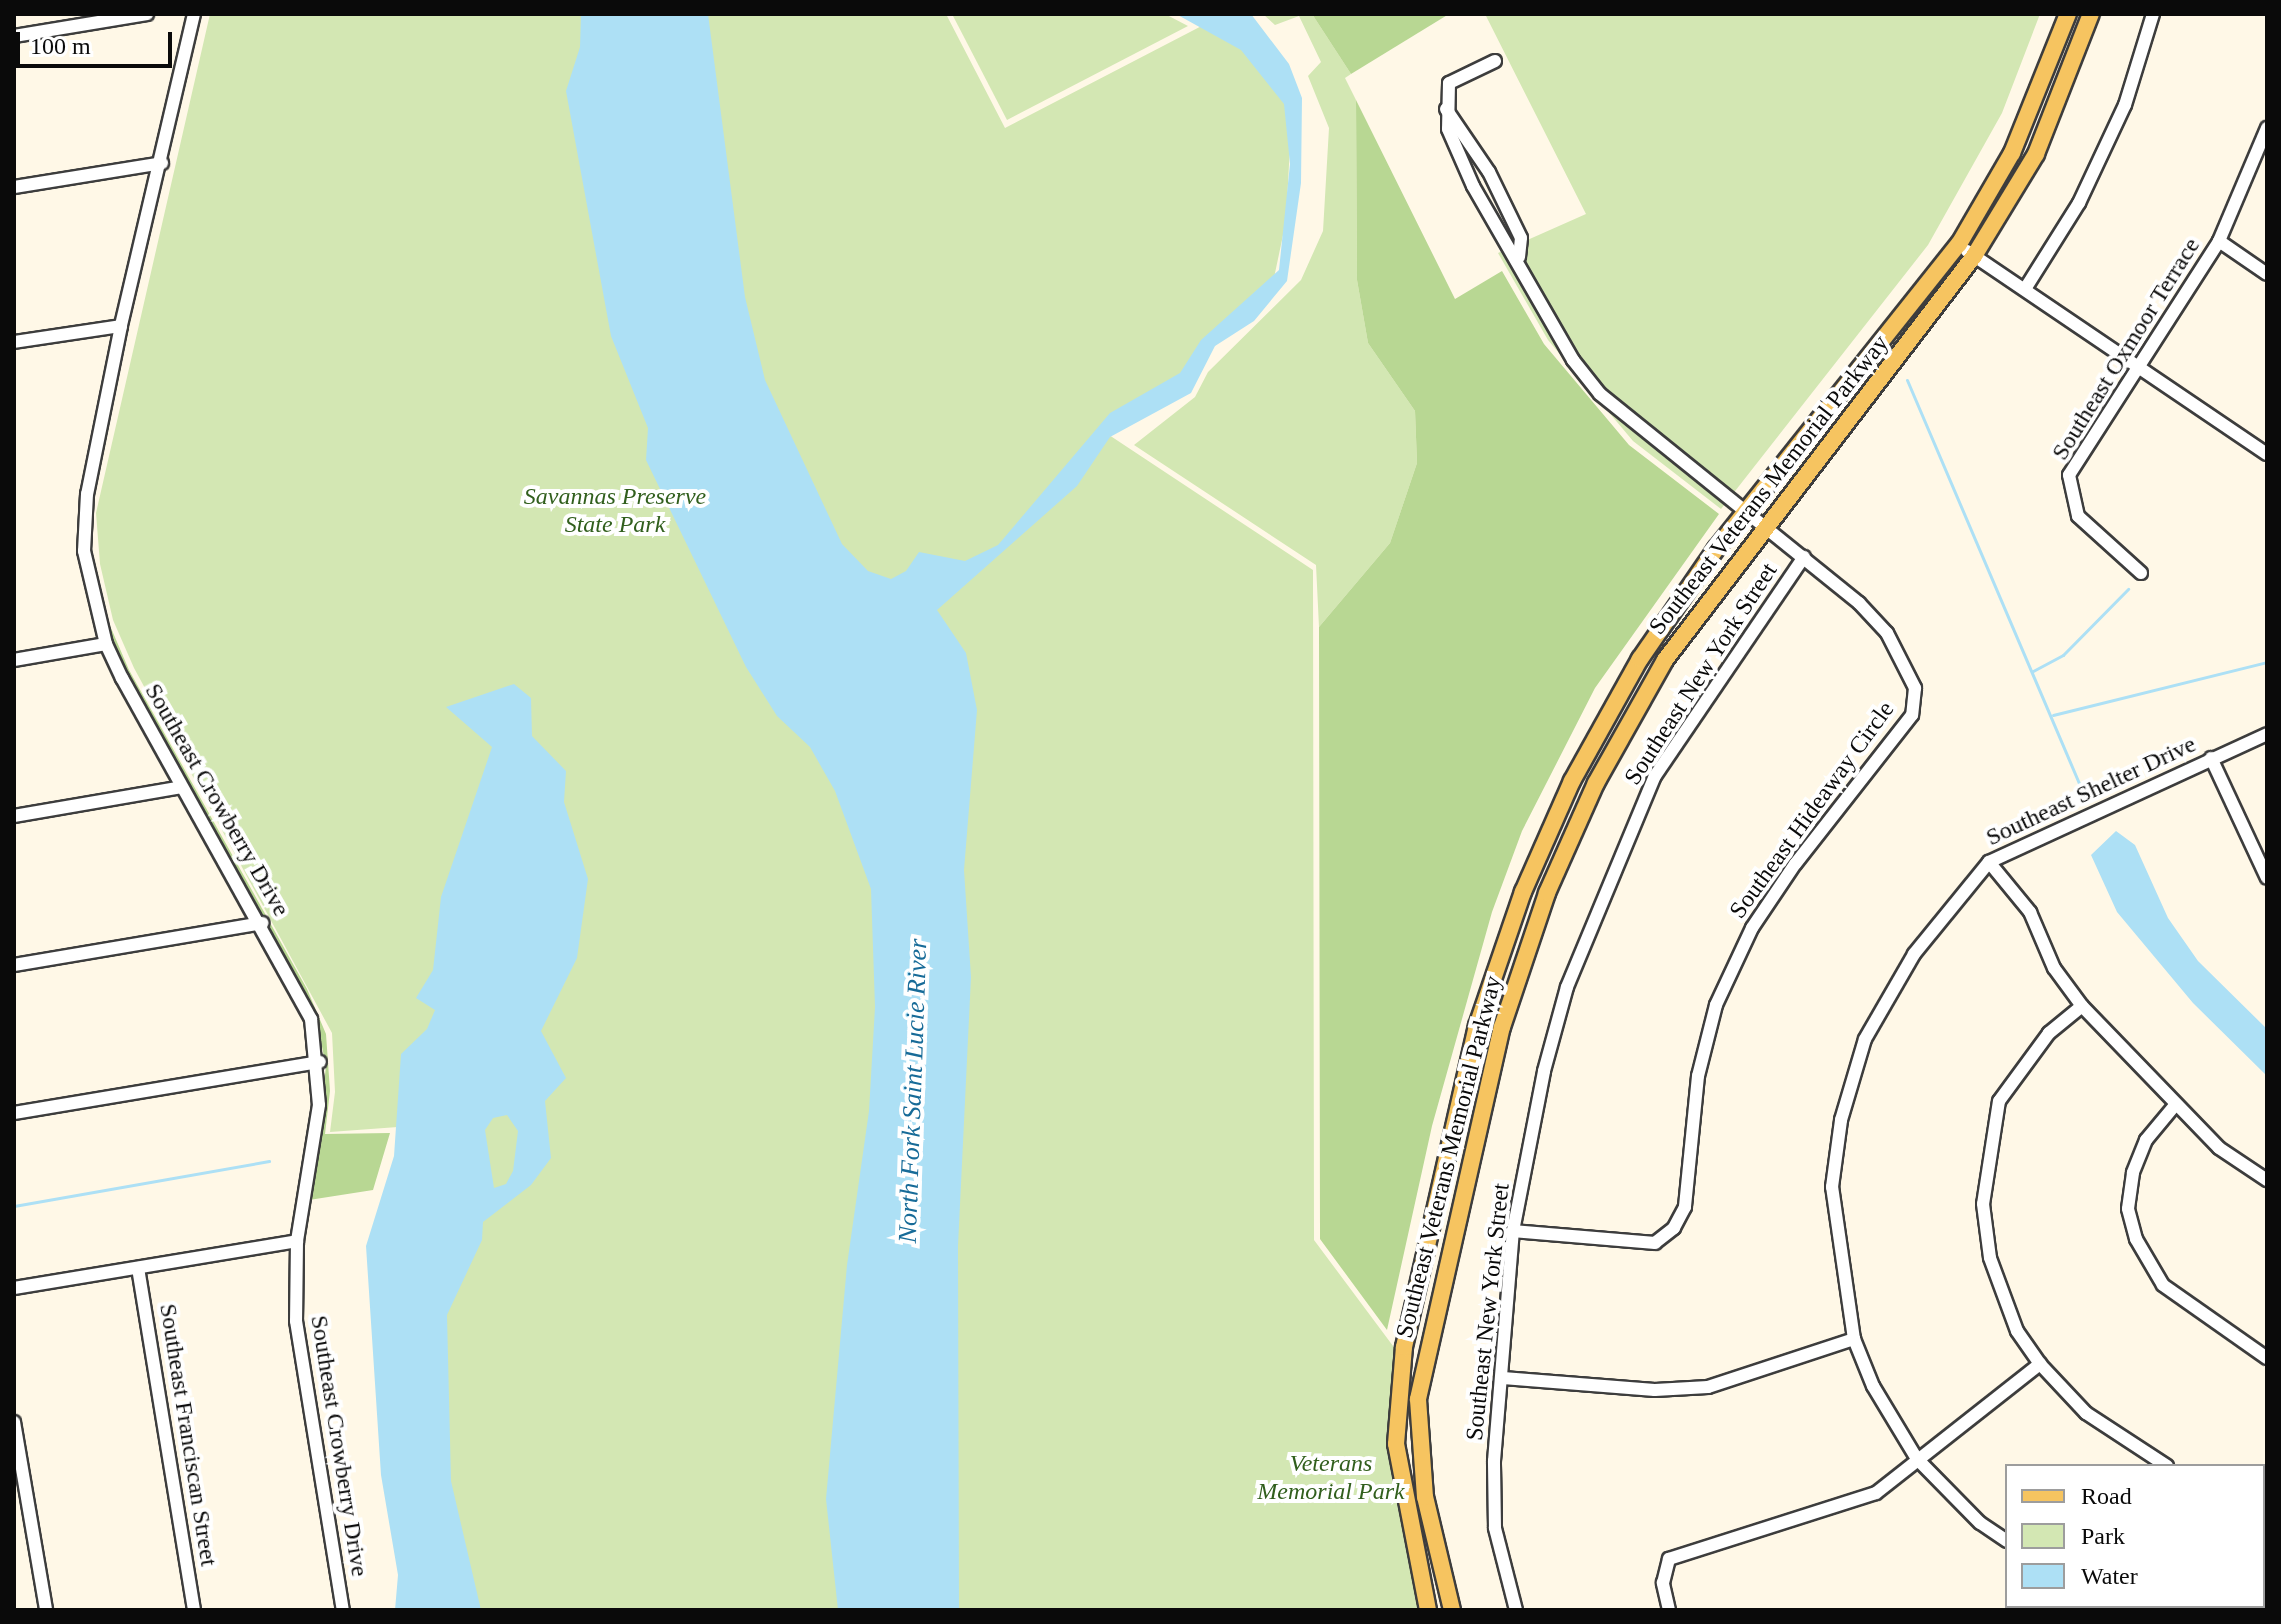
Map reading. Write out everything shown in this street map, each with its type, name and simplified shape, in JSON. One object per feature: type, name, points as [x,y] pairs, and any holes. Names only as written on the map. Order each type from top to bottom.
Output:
[{"type":"main road","name":"Southeast Veterans Memorial Parkway","points":[[1428,1610],[1403,1496],[1398,1398],[1413,1294],[1477,1026],[1523,892],[1572,781],[1640,659],[1747,510],[1959,244],[2012,153],[2068,14]]},
{"type":"main road","name":"Southeast Veterans Memorial Parkway","points":[[1452,1610],[1425,1497],[1418,1399],[1502,1027],[1547,893],[1596,783],[1665,660],[1764,523],[1974,256],[2036,154],[2091,14]]},
{"type":"street","points":[[14,36],[147,14]]},
{"type":"street","name":"Southeast Crowberry Drive","points":[[194,14],[162,163],[121,326],[87,494],[84,551],[106,644],[182,787],[262,923],[311,1019],[320,1062],[319,1105],[297,1241],[296,1321],[343,1610]]},
{"type":"street","points":[[2025,289],[2079,203],[2125,105],[2153,14]]},
{"type":"street","points":[[1446,109],[1446,88],[1453,79],[1495,61]]},
{"type":"street","name":"Southeast Hideaway Circle","points":[[1446,109],[1487,167],[1521,238],[1518,260]]},
{"type":"street","name":"Southeast Hideaway Circle","points":[[1446,109],[1470,175],[1573,360],[1600,394],[1764,523],[1887,633],[1915,688],[1912,715],[1795,864],[1752,928],[1728,979],[1698,1076],[1685,1207],[1674,1228],[1655,1243],[1513,1231]]},
{"type":"street","name":"Southeast Oxmoor Terrace","points":[[2141,573],[2078,516],[2069,475],[2142,370],[2219,241],[2267,128]]},
{"type":"street","points":[[14,187],[162,163]]},
{"type":"street","points":[[1470,175],[1487,167]]},
{"type":"street","points":[[2219,241],[2267,274]]},
{"type":"street","points":[[1959,244],[2267,454]]},
{"type":"street","points":[[14,342],[121,326]]},
{"type":"street","name":"Southeast New York Street","points":[[1516,1610],[1495,1528],[1513,1231],[1544,1071],[1608,882],[1655,776],[1804,557]]},
{"type":"street","points":[[14,660],[106,644]]},
{"type":"street","name":"Southeast Shelter Drive","points":[[2005,1540],[1980,1523],[1917,1459],[1873,1386],[1854,1339],[1832,1187],[1841,1120],[1865,1039],[1907,967],[1989,862],[2267,734]]},
{"type":"street","points":[[2211,758],[2267,878]]},
{"type":"street","points":[[14,816],[182,787]]},
{"type":"street","points":[[1989,862],[2030,912],[2054,968],[2082,1006],[2219,1148],[2267,1180]]},
{"type":"street","points":[[14,965],[262,923]]},
{"type":"street","points":[[2082,1006],[2021,1065],[1999,1101],[1989,1142],[1983,1204],[1990,1258],[2017,1331],[2040,1364],[2086,1413],[2164,1464]]},
{"type":"street","points":[[14,1113],[320,1062]]},
{"type":"street","points":[[2176,1104],[2146,1140],[2133,1173],[2128,1209],[2136,1239],[2163,1285],[2267,1358]]},
{"type":"street","points":[[14,1288],[297,1241]]},
{"type":"street","name":"Southeast Franciscan Street","points":[[138,1268],[194,1610]]},
{"type":"street","points":[[1503,1378],[1655,1390],[1708,1387],[1854,1339]]},
{"type":"street","points":[[1669,1610],[1663,1583],[1669,1559],[1839,1509],[1876,1493],[2040,1364]]},
{"type":"street","points":[[14,1422],[46,1610]]},
{"type":"green space","name":"Savannas Preserve State Park","points":[[210,14],[946,14],[1005,128],[1217,18],[1292,108],[1286,221],[1271,292],[1178,381],[1106,433],[1313,570],[1314,1240],[1396,1350],[1391,1437],[1423,1610],[439,1610],[425,1125],[330,1132],[335,1092],[332,1033],[134,668],[113,620],[100,564],[96,513]]},
{"type":"green space","points":[[952,14],[1165,14],[1188,26],[1007,120]]},
{"type":"green space","points":[[1263,14],[1312,14],[1351,74],[1345,78],[1356,100],[1357,280],[1368,343],[1415,411],[1417,463],[1390,543],[1319,627],[1316,565],[1134,445],[1195,397],[1208,372],[1301,280],[1323,231],[1329,128],[1308,76],[1321,62],[1299,16],[1275,25]]},
{"type":"green space","points":[[1312,14],[1449,14],[1351,74]]},
{"type":"green space","points":[[1485,14],[2040,14],[2002,113],[1928,245],[1721,509],[1633,441],[1548,340],[1498,253],[1586,214]]},
{"type":"green space","points":[[1356,100],[1455,299],[1502,271],[1544,344],[1629,445],[1719,514],[1595,688],[1522,831],[1492,912],[1432,1126],[1387,1330],[1320,1239],[1319,627],[1390,543],[1417,463],[1415,411],[1368,343],[1357,280]]},
{"type":"green space","points":[[96,570],[108,621],[129,670],[307,989],[326,1034],[330,1091],[325,1134],[390,1133],[373,1190],[309,1200],[326,1067],[316,1016],[115,650],[97,591]]},
{"type":"water","name":"North Fork Saint Lucie River","points":[[581,14],[708,14],[745,297],[765,380],[842,544],[868,571],[891,579],[906,571],[919,552],[965,561],[998,545],[1110,413],[1180,373],[1201,340],[1279,270],[1290,164],[1284,104],[1241,50],[1176,14],[1251,14],[1289,64],[1302,98],[1301,183],[1287,281],[1254,321],[1215,346],[1191,393],[1110,437],[1077,486],[937,610],[966,653],[977,710],[964,870],[971,977],[958,1246],[959,1610],[838,1610],[826,1499],[847,1265],[869,1111],[875,1007],[871,889],[835,791],[810,747],[777,716],[746,667],[646,460],[648,428],[611,336],[566,91],[580,47]]},
{"type":"water","points":[[514,684],[531,698],[532,736],[566,771],[564,802],[588,879],[577,958],[541,1031],[566,1078],[545,1101],[551,1158],[531,1185],[483,1222],[482,1240],[447,1315],[451,1481],[481,1610],[395,1610],[398,1575],[381,1475],[366,1246],[394,1156],[401,1054],[427,1029],[435,1010],[416,998],[433,970],[441,897],[492,747],[446,707]],"holes":[[[507,1115],[518,1131],[513,1171],[506,1184],[494,1188],[485,1130],[493,1118]]]},
{"type":"water","points":[[2116,831],[2135,845],[2168,918],[2198,961],[2267,1029],[2267,1076],[2193,1003],[2117,912],[2091,855]]},
{"type":"waterway","points":[[1907,380],[2081,787]]},
{"type":"waterway","points":[[2033,671],[2063,655],[2128,589]]},
{"type":"waterway","points":[[2053,715],[2267,662]]},
{"type":"waterway","points":[[14,1206],[269,1161]]},
{"type":"park label","name":"Veterans Memorial Park","points":[[1331,1478]]}]
